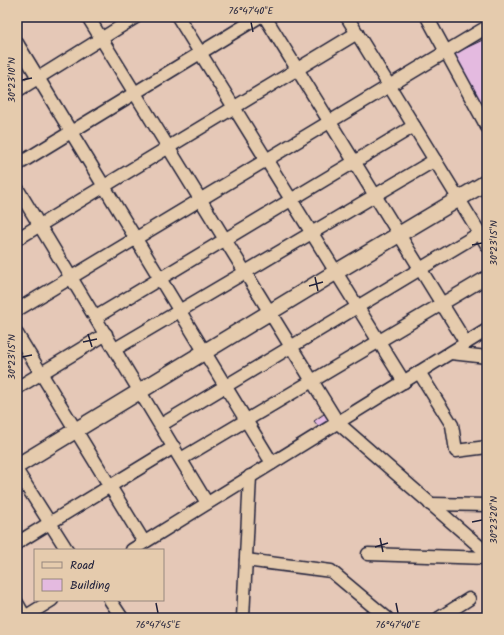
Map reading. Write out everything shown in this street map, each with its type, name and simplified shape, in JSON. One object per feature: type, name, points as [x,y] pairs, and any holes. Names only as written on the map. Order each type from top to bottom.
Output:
[{"type":"street","points":[[88,17],[338,422],[487,554]]},
{"type":"street","points":[[17,91],[136,17]]},
{"type":"street","points":[[178,17],[404,382]]},
{"type":"street","points":[[17,165],[259,17]]},
{"type":"street","points":[[265,17],[466,343]]},
{"type":"street","points":[[347,17],[487,245]]},
{"type":"street","points":[[427,17],[447,51],[487,127]]},
{"type":"street","points":[[17,310],[487,27]]},
{"type":"street","points":[[17,239],[357,33]]},
{"type":"street","points":[[17,44],[272,463]]},
{"type":"street","points":[[96,317],[414,126]]},
{"type":"street","points":[[115,349],[435,160]]},
{"type":"street","points":[[17,466],[487,182]]},
{"type":"street","points":[[17,188],[141,391],[207,503]]},
{"type":"street","points":[[161,425],[480,233]]},
{"type":"street","points":[[181,460],[487,277]]},
{"type":"street","points":[[134,549],[487,330]]},
{"type":"street","points":[[17,334],[144,542]]},
{"type":"street","points":[[17,388],[106,334]]},
{"type":"street","points":[[451,352],[487,357]]},
{"type":"street","points":[[419,372],[452,425],[456,451],[487,448]]},
{"type":"street","points":[[17,543],[174,447]]},
{"type":"street","points":[[17,471],[66,549]]},
{"type":"street","points":[[243,618],[250,476]]},
{"type":"street","points":[[430,504],[487,505]]},
{"type":"street","points":[[368,554],[487,558]]},
{"type":"street","points":[[246,560],[331,571],[387,618]]},
{"type":"street","points":[[440,618],[469,599]]},
{"type":"street","points":[[17,603],[24,617],[50,601]]},
{"type":"street","points":[[111,601],[122,618]]},
{"type":"building","points":[[487,38],[487,118],[453,54]]},
{"type":"building","points":[[327,412],[334,423],[322,431],[314,421]]},
{"type":"waterway","points":[[478,618],[487,613]]}]
